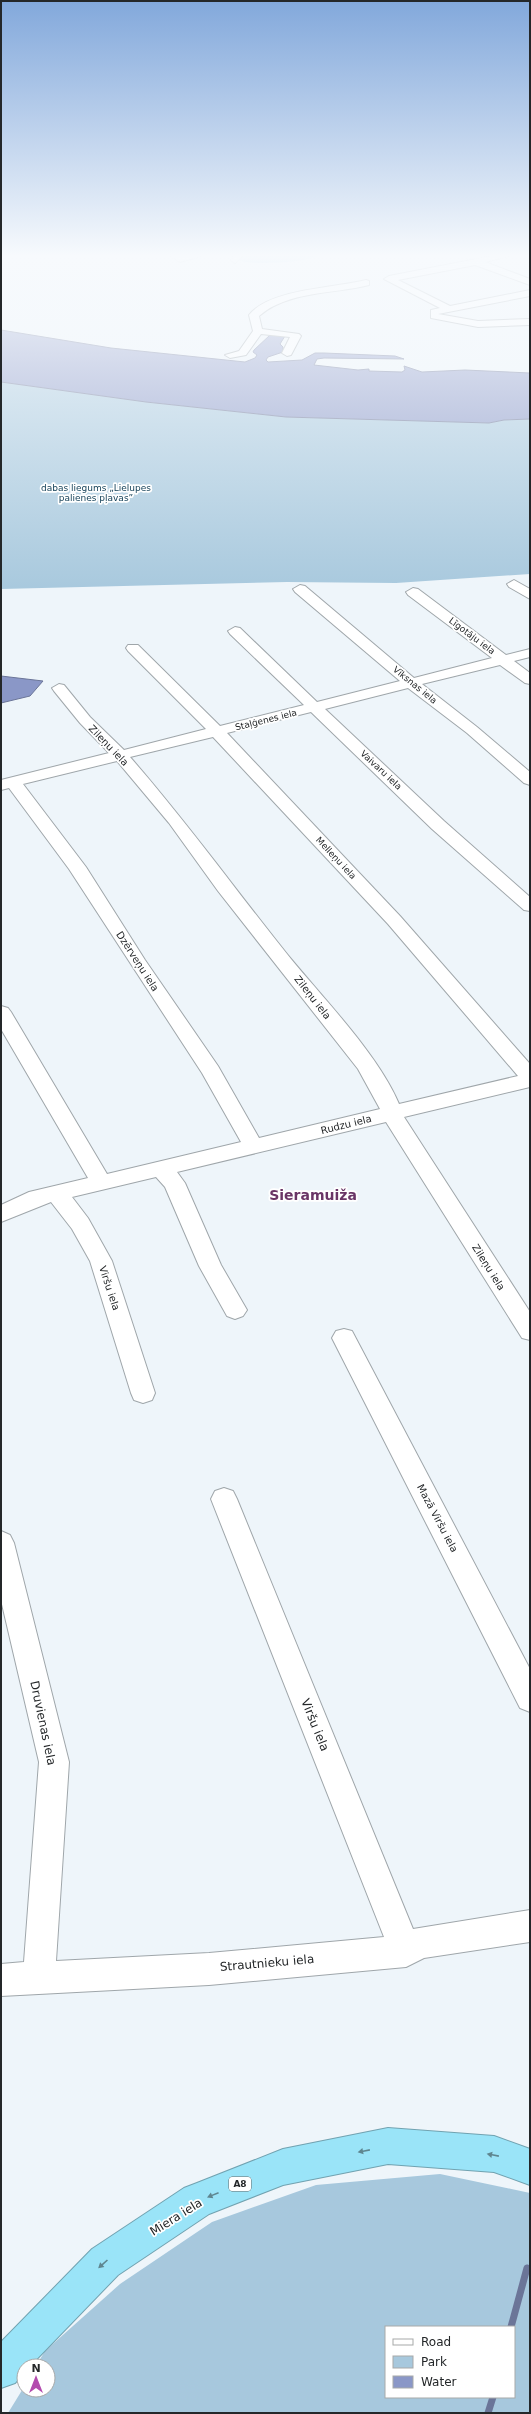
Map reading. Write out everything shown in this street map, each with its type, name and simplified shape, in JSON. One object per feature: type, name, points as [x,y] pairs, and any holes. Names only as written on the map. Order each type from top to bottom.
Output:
[{"type":"highway","name":"Miera iela","points":[[3,2371],[104,2262],[197,2201],[283,2167],[388,2146],[494,2154],[530,2167]]},
{"type":"street","points":[[514,584],[530,595]]},
{"type":"street","name":"Vīksnas iela","points":[[300,589],[411,683],[472,730],[530,780]]},
{"type":"street","name":"Līgotāju iela","points":[[414,592],[530,680]]},
{"type":"street","name":"Vaivaru iela","points":[[235,631],[438,825],[530,906]]},
{"type":"street","name":"Melleņu iela","points":[[133,648],[217,732],[394,920],[530,1079]]},
{"type":"street","name":"Staļģenes iela","points":[[7,784],[530,653]]},
{"type":"street","name":"Zileņu iela","points":[[59,688],[85,720],[120,755],[176,819],[224,887],[366,1065],[388,1102],[391,1113],[530,1332]]},
{"type":"street","name":"Dzērveņu iela","points":[[7,784],[77,867],[136,960],[211,1071],[254,1147]]},
{"type":"street","points":[[1,1012],[102,1183]]},
{"type":"street","name":"Rudzu iela","points":[[1,1214],[37,1198],[254,1147],[530,1079]]},
{"type":"street","points":[[161,1169],[174,1183],[210,1266],[235,1310]]},
{"type":"street","name":"Viršu iela","points":[[57,1194],[80,1224],[101,1261],[143,1393]]},
{"type":"street","name":"Mazā Viršu iela","points":[[344,1338],[530,1698]]},
{"type":"street","name":"Viršu iela","points":[[224,1499],[406,1950]]},
{"type":"street","name":"Druvienas iela","points":[[1,1543],[54,1762],[39,1978]]},
{"type":"street","name":"Strautnieku iela","points":[[1,1980],[208,1969],[406,1950],[419,1943],[530,1926]]},
{"type":"green space","name":"dabas liegums „Lielupes palienes pļavas”","points":[[1,382],[146,402],[286,417],[489,423],[504,420],[530,419],[530,574],[396,583],[287,582],[1,589]]},
{"type":"green space","points":[[440,2174],[530,2193],[530,2413],[8,2413],[17,2398],[56,2398],[56,2358],[41,2358],[45,2351],[120,2284],[212,2222],[316,2185]]},
{"type":"water","points":[[1,369],[346,369],[402,372],[405,369],[412,369],[422,372],[465,370],[530,373],[530,419],[504,420],[489,423],[286,417],[146,402],[1,382]]},
{"type":"water","points":[[1,676],[43,681],[30,696],[1,703]]},
{"type":"waterway","points":[[511,2326],[527,2268]]},
{"type":"waterway","points":[[488,2413],[493,2398]]},
{"type":"district","name":"Sieramuiža","points":[[313,1195]]}]
